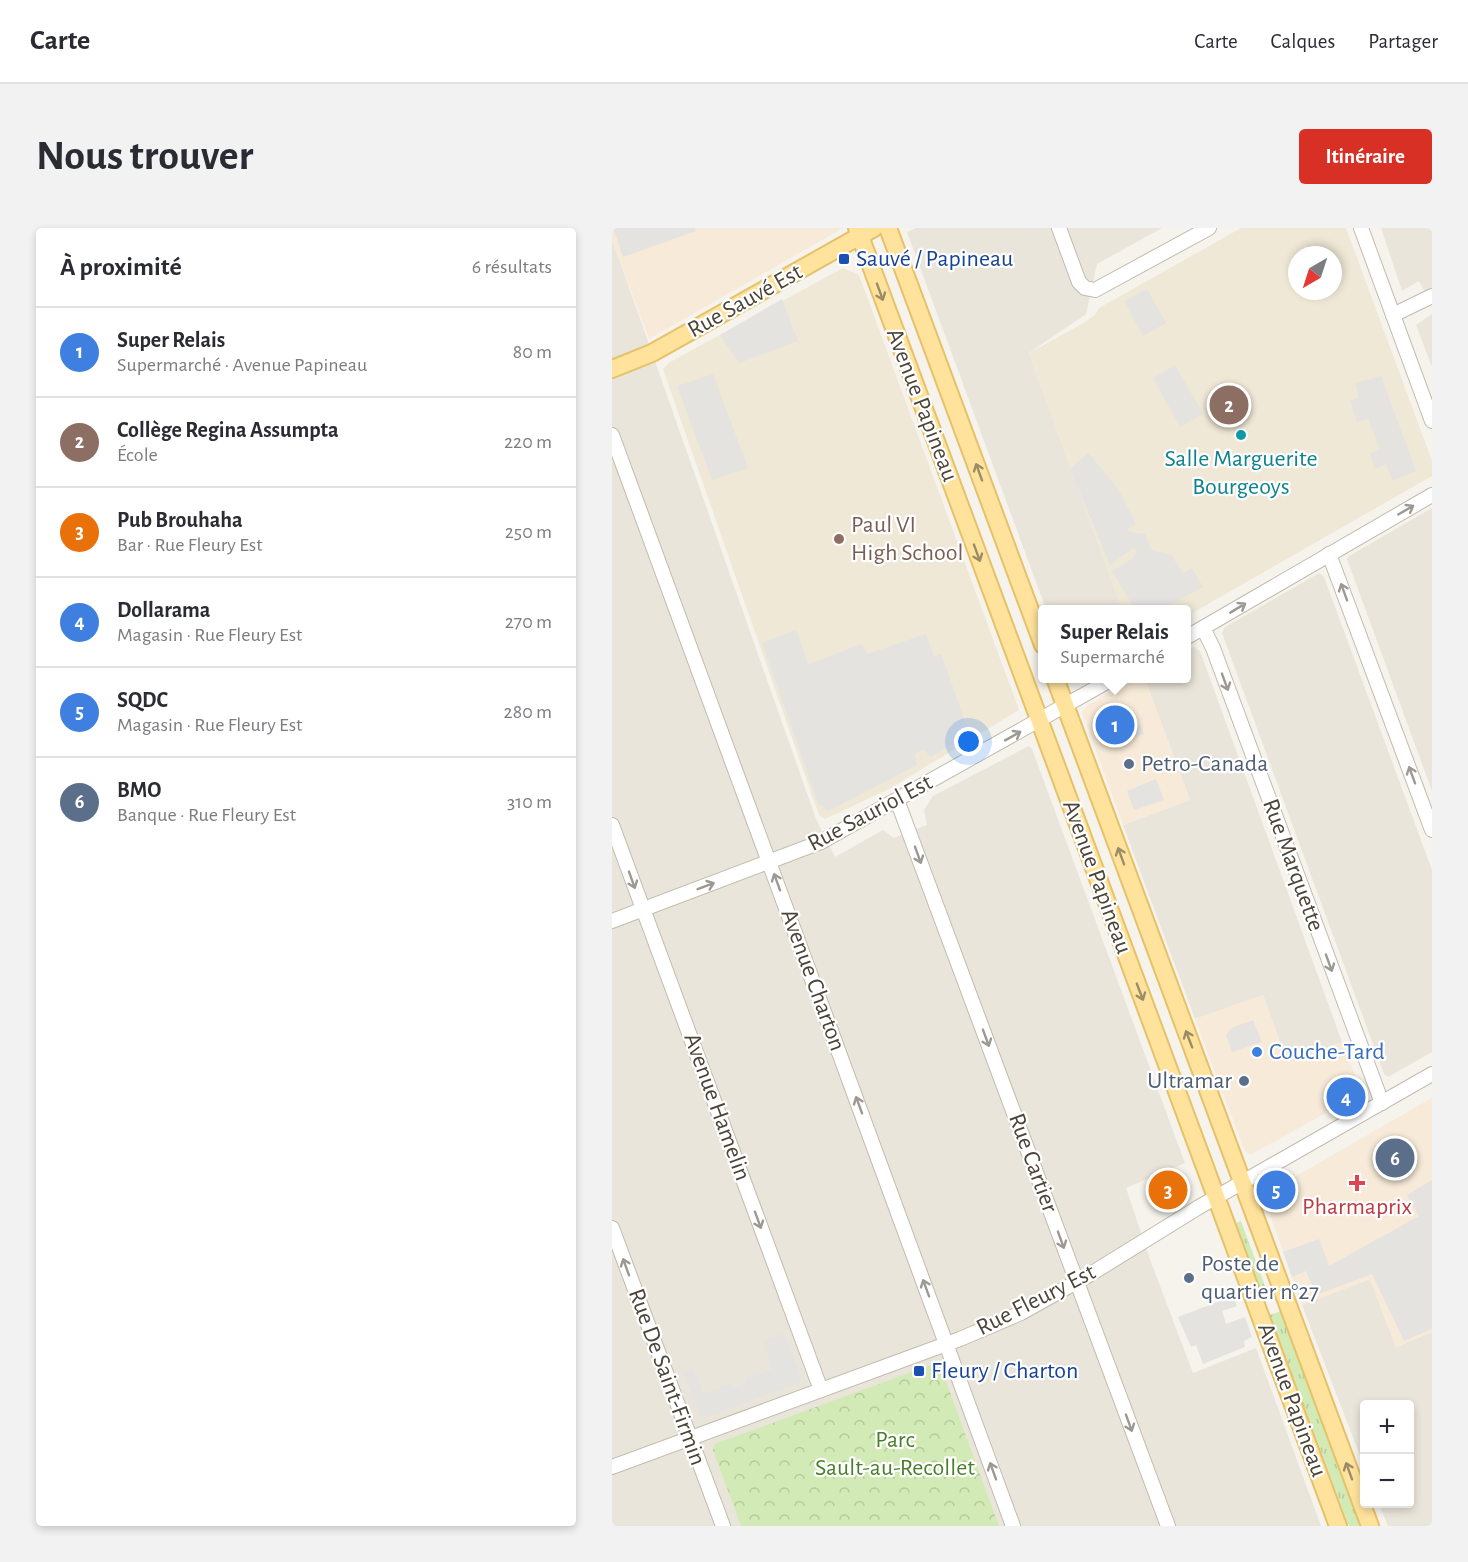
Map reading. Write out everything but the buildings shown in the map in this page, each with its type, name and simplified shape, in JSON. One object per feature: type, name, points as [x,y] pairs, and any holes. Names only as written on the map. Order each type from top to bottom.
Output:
[{"type":"main road","name":"Avenue Papineau","points":[[888,228],[1038,632]]},
{"type":"main road","name":"Avenue Papineau","points":[[864,231],[1040,720],[1338,1526]]},
{"type":"main road","name":"Rue Sauvé Est","points":[[612,369],[652,353],[864,231]]},
{"type":"main road","name":"Avenue Papineau","points":[[1057,683],[1370,1526]]},
{"type":"street","points":[[1059,228],[1079,282],[1084,288],[1095,291],[1209,228]]},
{"type":"street","points":[[1361,228],[1432,421]]},
{"type":"street","points":[[1393,315],[1432,296]]},
{"type":"street","name":"Avenue Charton","points":[[612,435],[1013,1526]]},
{"type":"street","points":[[1191,635],[1432,495]]},
{"type":"street","points":[[1329,554],[1432,830]]},
{"type":"street","name":"Rue Marquette","points":[[1203,628],[1213,648],[1382,1103]]},
{"type":"street","name":"Rue Sauriol Est","points":[[612,921],[820,842],[1105,683]]},
{"type":"street","name":"Rue Cartier","points":[[897,800],[1168,1526]]},
{"type":"street","name":"Avenue Hamelin","points":[[612,825],[821,1390]]},
{"type":"street","name":"Rue Fleury Est","points":[[612,1467],[947,1343],[1021,1313],[1432,1074]]},
{"type":"street","name":"Rue De Saint-Firmin","points":[[612,1228],[723,1526]]},
{"type":"shaded area","points":[[612,228],[843,228],[649,339],[612,239]]},
{"type":"shaded area","points":[[613,228],[695,228],[696,231],[623,257]]},
{"type":"shaded area","points":[[916,228],[1162,228],[1097,264],[1086,314],[1029,353],[1121,605],[1045,605],[907,232]]},
{"type":"shaded area","points":[[1241,228],[1346,228],[1432,461],[1432,476],[1191,614],[1191,605],[1121,605],[1029,353],[1095,315],[1099,308]]},
{"type":"shaded area","points":[[1381,228],[1432,228],[1432,306],[1419,281],[1402,291]]},
{"type":"shaded area","points":[[612,239],[816,819],[835,857],[883,830],[894,838],[927,825],[924,810],[933,796],[1029,746],[1032,749],[1185,1163],[1126,1188],[1151,1262],[1193,1373],[1256,1348],[1321,1526],[612,1526]]},
{"type":"shaded area","name":"Paul VI High School","points":[[843,268],[859,275],[1019,710],[889,789],[825,819],[819,815],[663,369],[670,362]]},
{"type":"shaded area","points":[[1147,289],[1166,323],[1143,336],[1124,301]]},
{"type":"shaded area","points":[[782,299],[798,341],[739,363],[720,335]]},
{"type":"shaded area","points":[[1432,314],[1432,367],[1416,325]]},
{"type":"shaded area","points":[[1175,365],[1203,414],[1180,427],[1153,378]]},
{"type":"shaded area","points":[[713,374],[748,468],[712,480],[677,386]]},
{"type":"shaded area","points":[[1381,376],[1416,471],[1393,481],[1386,464],[1375,469],[1370,454],[1380,449],[1368,419],[1357,422],[1350,401],[1359,397],[1355,383]]},
{"type":"shaded area","points":[[1088,453],[1119,490],[1136,524],[1127,529],[1129,532],[1145,534],[1151,550],[1171,555],[1183,573],[1192,568],[1203,587],[1170,605],[1133,605],[1112,571],[1133,558],[1137,550],[1133,548],[1110,565],[1070,469]]},
{"type":"shaded area","points":[[1432,508],[1432,791],[1347,559]]},
{"type":"shaded area","points":[[1319,573],[1324,577],[1432,870],[1432,1052],[1388,1077],[1384,1074],[1222,633],[1225,627]]},
{"type":"shaded area","points":[[796,630],[808,664],[862,644],[867,654],[926,634],[934,656],[941,654],[966,724],[972,734],[930,757],[924,749],[915,754],[917,765],[828,811],[818,803],[762,643]]},
{"type":"shaded area","points":[[1191,647],[1200,651],[1342,1042],[1287,1062],[1263,995],[1195,1019],[1123,825],[1190,800],[1146,683],[1191,683]]},
{"type":"shaded area","points":[[1127,683],[1146,683],[1190,800],[1123,825],[1082,712],[1088,705]]},
{"type":"shaded area","points":[[1141,724],[1144,734],[1115,745],[1111,735]]},
{"type":"shaded area","points":[[1156,779],[1164,800],[1134,810],[1127,791]]},
{"type":"shaded area","points":[[1263,995],[1287,1062],[1342,1042],[1361,1090],[1360,1094],[1250,1155],[1244,1149],[1195,1019]]},
{"type":"shaded area","points":[[1253,1020],[1262,1042],[1232,1052],[1226,1035],[1231,1028]]},
{"type":"shaded area","points":[[1432,1098],[1432,1332],[1396,1347],[1370,1279],[1302,1305],[1263,1195]]},
{"type":"shaded area","points":[[1432,1180],[1432,1329],[1404,1341],[1372,1274],[1316,1295],[1306,1271],[1292,1277],[1283,1252],[1319,1239],[1329,1266],[1419,1216],[1407,1195]]},
{"type":"shaded area","points":[[1370,1279],[1396,1347],[1432,1332],[1432,1526],[1388,1526],[1381,1508],[1414,1508],[1414,1400],[1360,1400],[1360,1456],[1302,1305]]},
{"type":"shaded area","points":[[1233,1296],[1237,1306],[1222,1311],[1226,1324],[1245,1317],[1252,1337],[1244,1341],[1245,1347],[1203,1364],[1196,1345],[1191,1347],[1178,1317]]},
{"type":"shaded area","points":[[784,1334],[802,1378],[800,1382],[704,1418],[700,1416],[683,1372],[693,1367],[703,1394],[731,1384],[732,1388],[746,1383],[745,1379],[772,1369],[763,1341]]},
{"type":"green space","points":[[1241,1221],[1265,1286],[1260,1288],[1236,1223]]},
{"type":"green space","points":[[1281,1311],[1360,1526],[1349,1526],[1270,1315]]},
{"type":"green space","name":"Parc Sault-au-Recollet","points":[[936,1363],[940,1365],[999,1526],[741,1526],[713,1450],[715,1444]]},
{"type":"place","name":"Sauvé / Papineau","points":[[844,259]]},
{"type":"place","name":"Collège Regina Assumpta","points":[[1229,405]]},
{"type":"place","name":"Salle Marguerite Bourgeoys","points":[[1241,435]]},
{"type":"place","name":"Paul VI High School","points":[[839,539]]},
{"type":"place","name":"Super Relais","points":[[1115,725]]},
{"type":"place","name":"Petro-Canada","points":[[1129,764]]},
{"type":"place","name":"Couche-Tard","points":[[1257,1052]]},
{"type":"place","name":"Ultramar","points":[[1244,1081]]},
{"type":"place","name":"Dollarama","points":[[1346,1097]]},
{"type":"place","name":"BMO","points":[[1395,1158]]},
{"type":"place","name":"Pharmaprix","points":[[1357,1183]]},
{"type":"place","name":"Pub Brouhaha","points":[[1168,1190]]},
{"type":"place","name":"SQDC","points":[[1276,1190]]},
{"type":"place","name":"Poste de quartier n°27","points":[[1189,1278]]},
{"type":"place","name":"Fleury / Charton","points":[[919,1371]]}]
